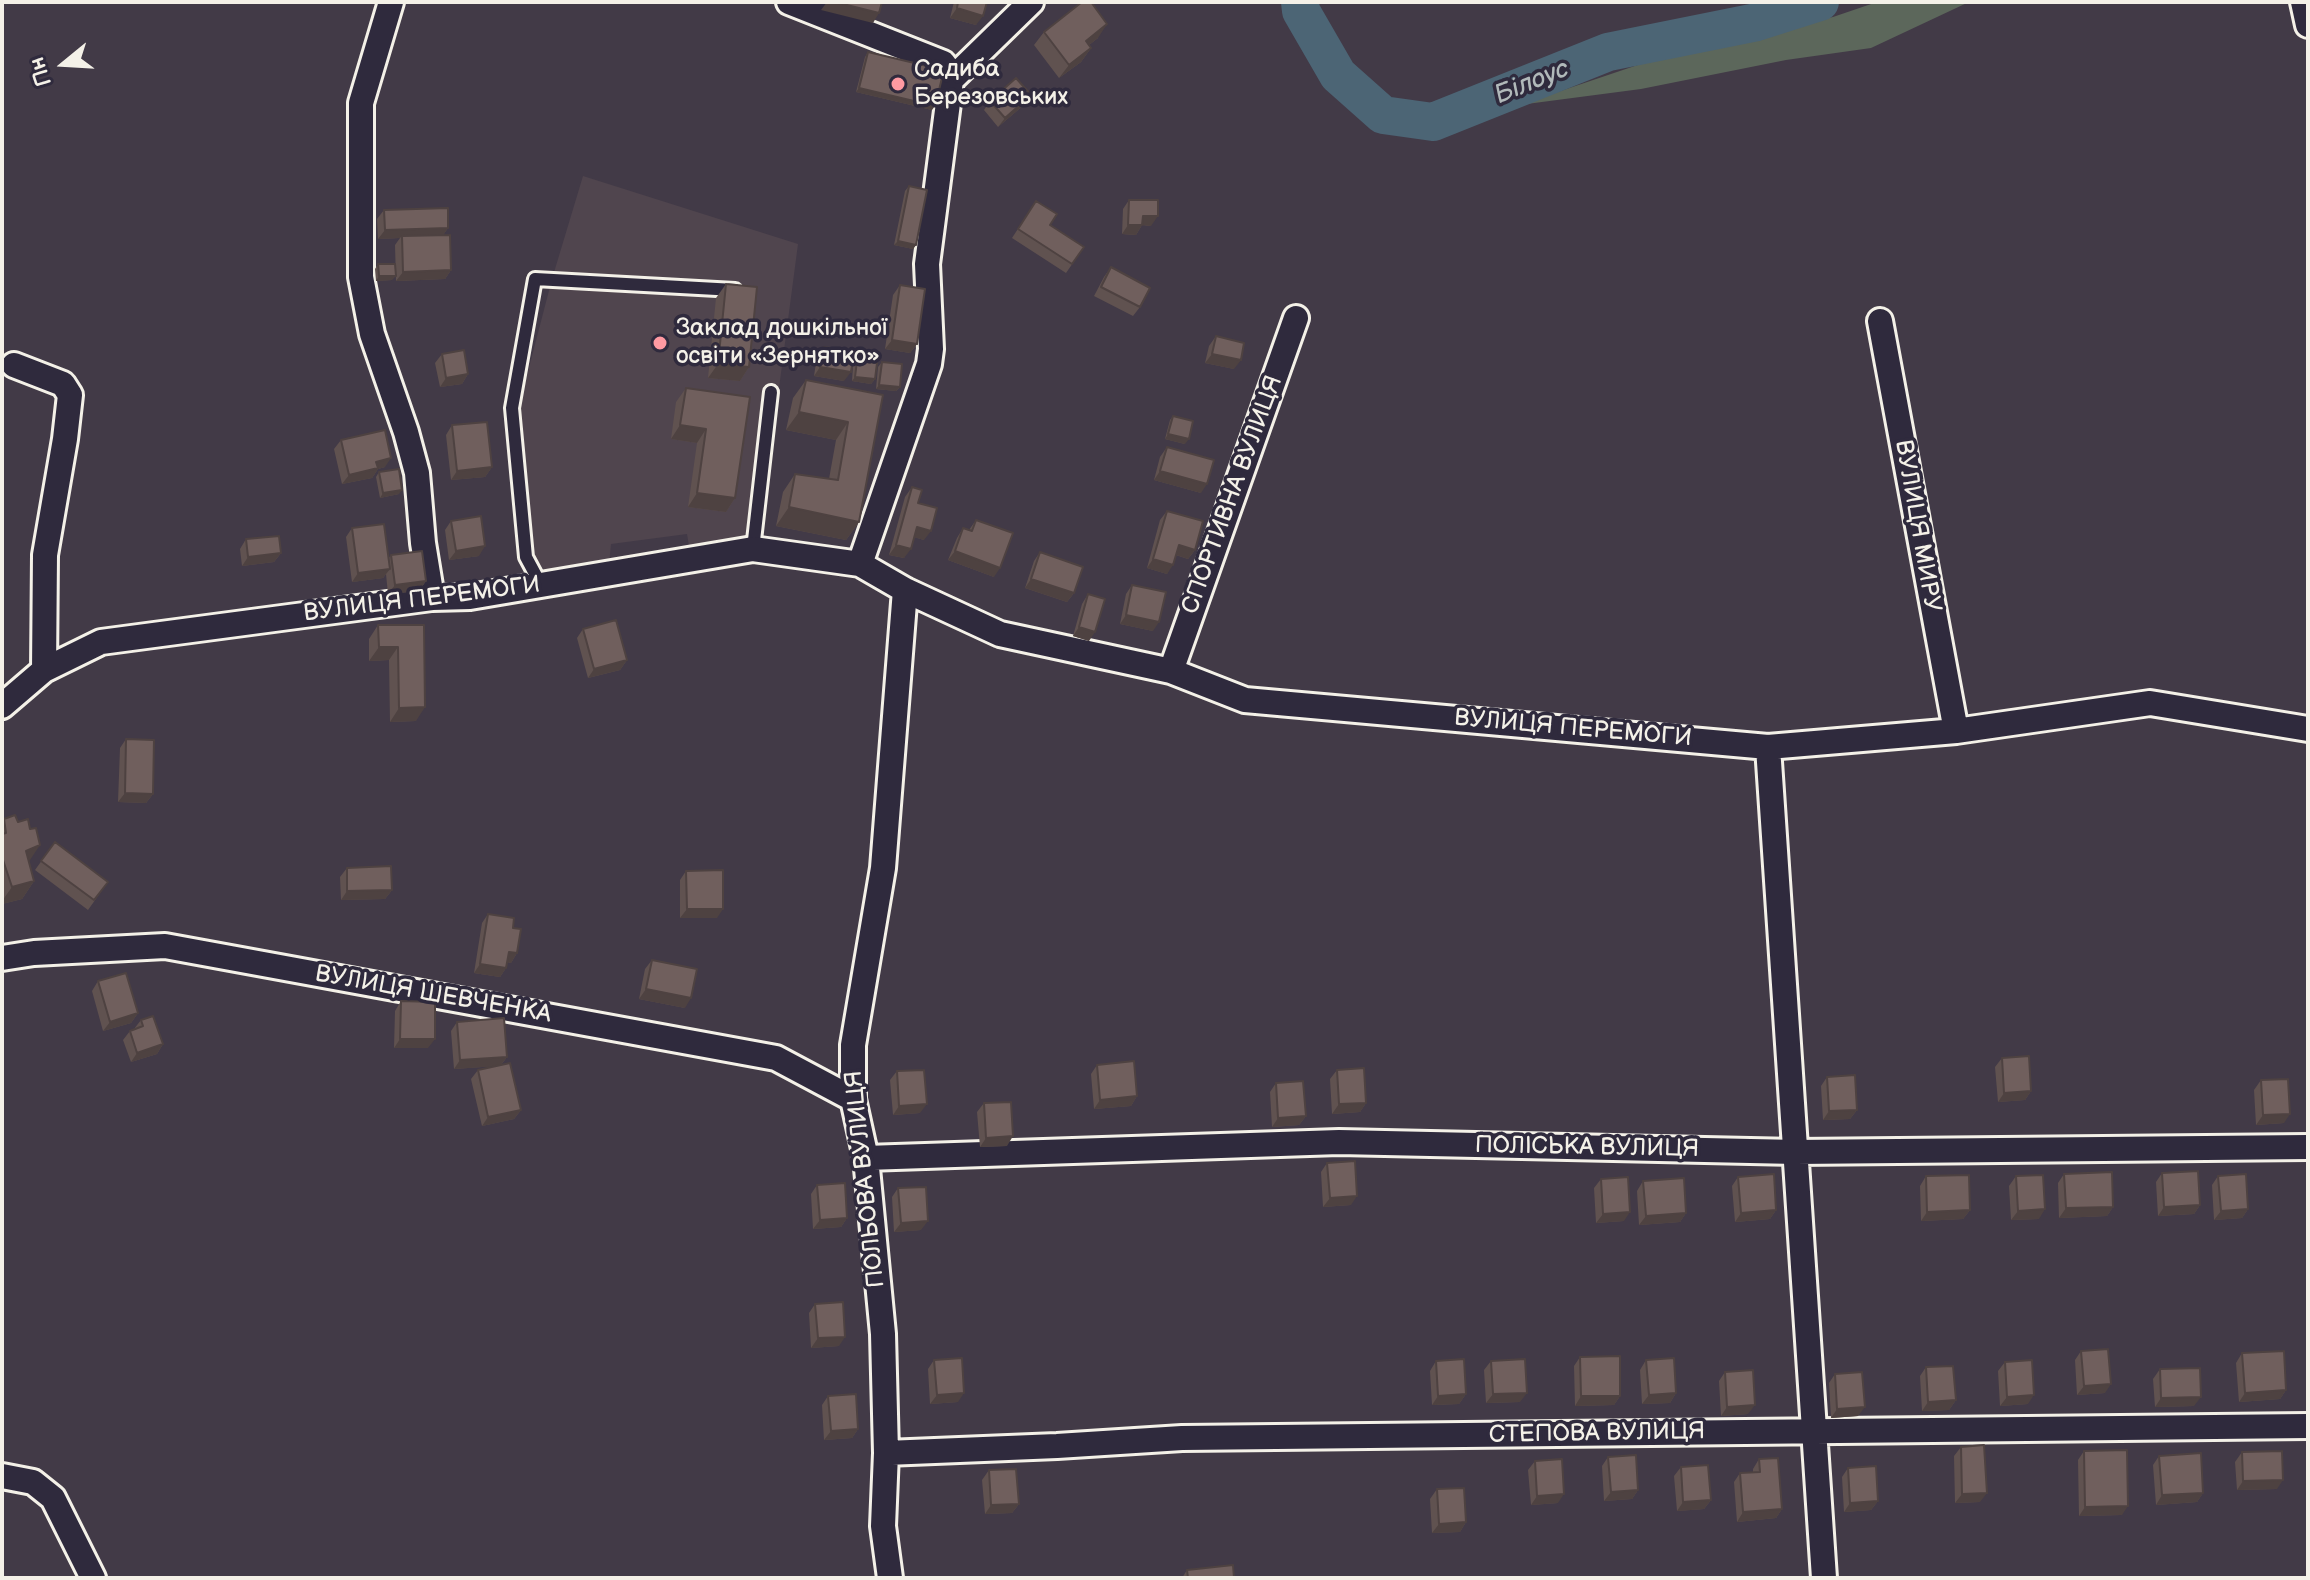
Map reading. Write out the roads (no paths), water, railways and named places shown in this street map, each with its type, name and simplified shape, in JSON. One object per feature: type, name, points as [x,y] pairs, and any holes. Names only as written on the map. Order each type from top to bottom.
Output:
[{"type":"street","points":[[391,2],[361,103],[361,277],[372,334],[417,473],[432,598]]},
{"type":"street","points":[[789,2],[943,63],[951,80],[927,264],[929,364],[860,564]]},
{"type":"street","points":[[951,80],[1031,2]]},
{"type":"street","points":[[2303,2],[2308,25]]},
{"type":"street","name":"СПОРТИВНА ВУЛИЦЯ","points":[[1171,671],[1296,318]]},
{"type":"street","name":"ВУЛИЦЯ МИРУ","points":[[1880,321],[1956,731]]},
{"type":"street","points":[[14,365],[63,384],[70,395],[45,555],[44,670]]},
{"type":"street","name":"ВУЛИЦЯ ПЕРЕМОГИ","points":[[2,706],[44,670],[101,642],[432,598],[470,597],[753,549],[860,564],[905,590],[1000,634],[1171,671],[1245,700],[1768,747],[1956,731],[2150,703],[2308,729]]},
{"type":"street","name":"ПОЛЬОВА ВУЛИЦЯ","points":[[890,1578],[883,1526],[886,1453],[883,1334],[866,1158],[853,1099],[853,1045],[883,868],[905,590]]},
{"type":"street","points":[[1768,747],[1824,1578]]},
{"type":"street","name":"ВУЛИЦЯ ШЕВЧЕНКА","points":[[2,958],[34,953],[165,946],[776,1058],[853,1099]]},
{"type":"street","name":"ПОЛІСЬКА ВУЛИЦЯ","points":[[866,1158],[1339,1142],[1796,1152],[2308,1147]]},
{"type":"street","name":"СТЕПОВА ВУЛИЦЯ","points":[[886,1453],[1182,1438],[2308,1426]]},
{"type":"street","points":[[2,1476],[33,1482],[53,1498],[93,1578]]},
{"type":"lane","points":[[541,585],[526,557],[512,408],[535,279],[737,291]]},
{"type":"lane","points":[[753,549],[771,392]]},
{"type":"waterway","name":"Білоус","points":[[1300,2],[1301,11],[1338,75],[1383,115],[1433,122],[1608,52],[1757,22],[1820,2]]},
{"type":"place","name":"Садиба Березовських","points":[[898,84]]},
{"type":"place","name":"Заклад дошкільної освіти «Зернятко»","points":[[660,343]]}]
